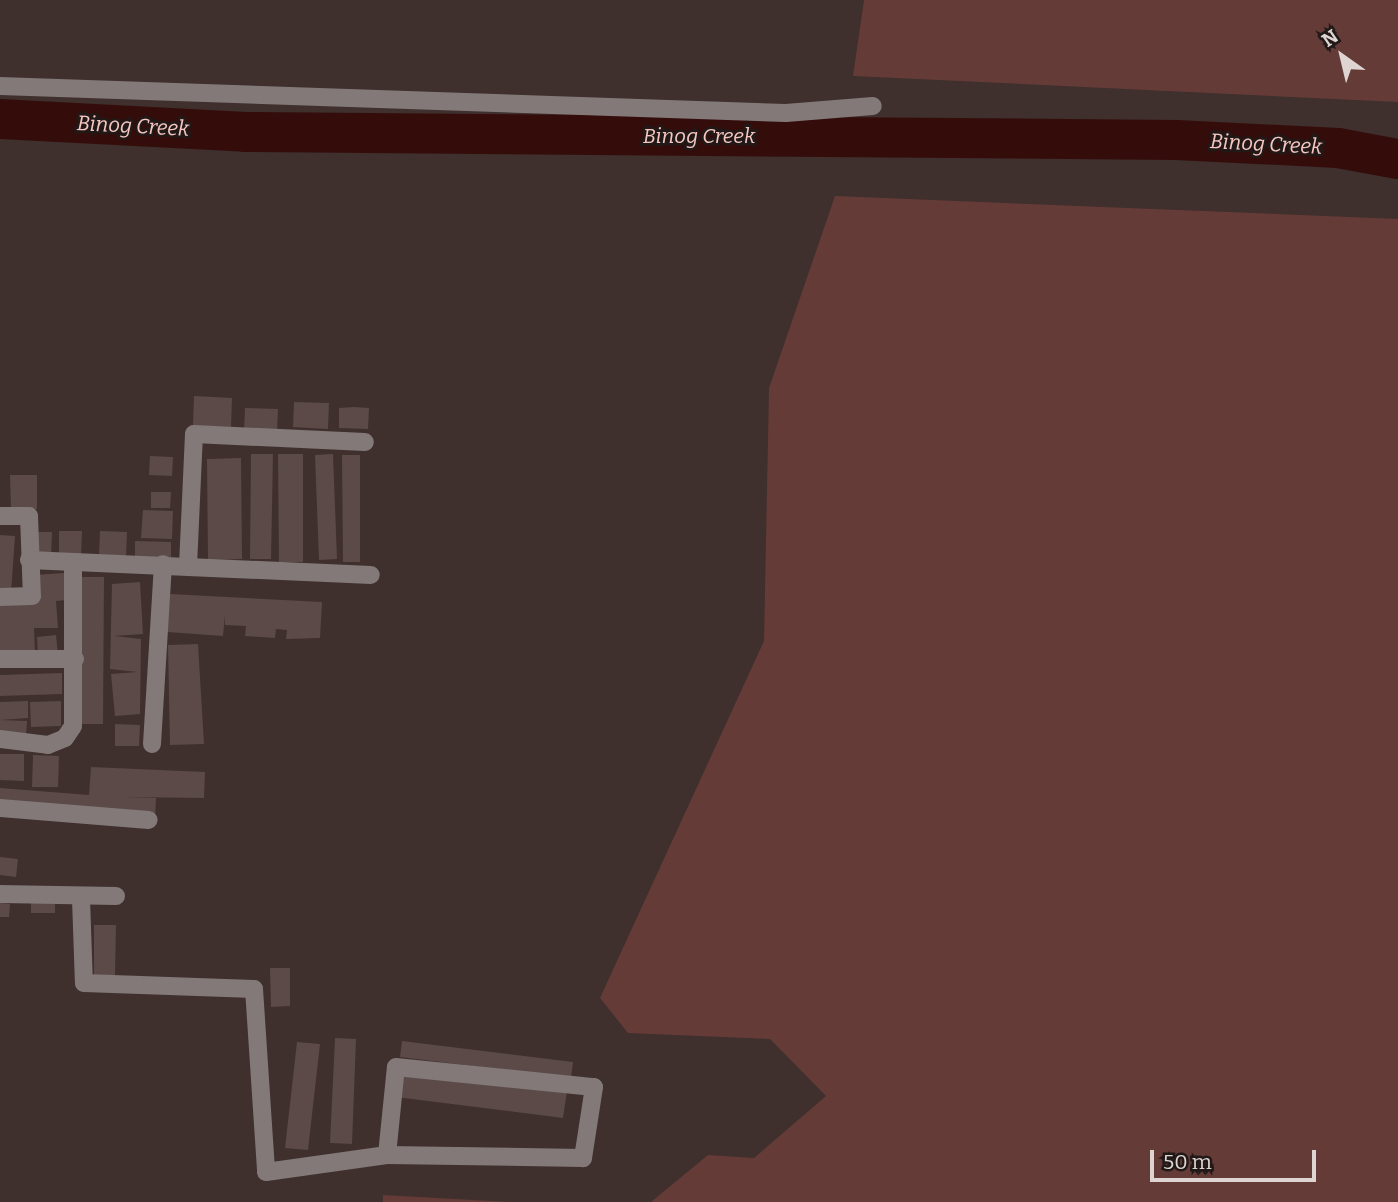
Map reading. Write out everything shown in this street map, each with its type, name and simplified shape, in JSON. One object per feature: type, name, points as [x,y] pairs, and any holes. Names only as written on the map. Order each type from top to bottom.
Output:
[{"type":"street","points":[[0,86],[786,113],[873,106]]},
{"type":"street","points":[[188,566],[194,435],[365,442]]},
{"type":"street","points":[[0,516],[29,516],[32,596],[0,597]]},
{"type":"street","points":[[29,560],[371,575]]},
{"type":"street","points":[[0,739],[48,745],[65,738],[73,726],[73,564]]},
{"type":"street","points":[[152,744],[163,564]]},
{"type":"street","points":[[0,659],[75,659]]},
{"type":"street","points":[[0,808],[149,820]]},
{"type":"street","points":[[0,894],[80,899],[116,896]]},
{"type":"street","points":[[80,899],[84,983],[254,989],[266,1172],[387,1156],[583,1158],[594,1087],[396,1067],[387,1156]]},
{"type":"shaded area","points":[[864,0],[1398,0],[1398,102],[853,76]]},
{"type":"shaded area","points":[[835,196],[1398,219],[1398,1202],[651,1202],[708,1155],[754,1158],[826,1096],[770,1039],[628,1033],[600,998],[764,641],[769,388]]},
{"type":"shaded area","points":[[383,1195],[512,1202],[383,1202]]},
{"type":"building","points":[[194,396],[232,398],[231,427],[193,426]]},
{"type":"building","points":[[294,402],[329,403],[328,429],[293,427]]},
{"type":"building","points":[[245,408],[278,409],[277,433],[244,432]]},
{"type":"building","points":[[339,408],[369,408],[368,429],[339,428]]},
{"type":"building","points":[[251,454],[273,454],[271,559],[250,559]]},
{"type":"building","points":[[278,454],[303,454],[303,562],[279,562]]},
{"type":"building","points":[[333,454],[337,559],[319,560],[315,455]]},
{"type":"building","points":[[342,455],[360,455],[360,562],[343,562]]},
{"type":"building","points":[[150,456],[173,457],[172,476],[149,475]]},
{"type":"building","points":[[241,458],[242,559],[208,560],[207,459]]},
{"type":"building","points":[[10,475],[37,475],[37,509],[11,509]]},
{"type":"building","points":[[151,492],[171,492],[170,508],[151,508]]},
{"type":"building","points":[[143,510],[173,511],[172,539],[141,538]]},
{"type":"building","points":[[59,531],[82,531],[81,557],[59,556]]},
{"type":"building","points":[[100,531],[127,532],[126,557],[99,556]]},
{"type":"building","points":[[36,532],[52,532],[51,558],[34,557]]},
{"type":"building","points":[[0,535],[15,536],[11,593],[0,592]]},
{"type":"building","points":[[135,541],[171,542],[171,558],[135,557]]},
{"type":"building","points":[[64,573],[66,600],[56,601],[58,628],[34,628],[35,654],[0,656],[0,605],[37,603],[35,575]]},
{"type":"building","points":[[81,577],[104,577],[103,724],[80,724]]},
{"type":"building","points":[[140,582],[143,634],[114,636],[141,639],[140,714],[115,716],[111,674],[137,672],[110,669],[112,584]]},
{"type":"building","points":[[170,594],[322,602],[320,638],[286,639],[287,630],[276,629],[275,638],[245,636],[246,626],[225,625],[225,615],[223,636],[167,632]]},
{"type":"building","points":[[56,635],[58,656],[38,657],[37,637]]},
{"type":"building","points":[[198,644],[204,744],[170,745],[168,645]]},
{"type":"building","points":[[62,673],[62,694],[0,696],[0,675]]},
{"type":"building","points":[[28,701],[28,718],[0,720],[0,702]]},
{"type":"building","points":[[61,701],[61,726],[31,727],[30,702]]},
{"type":"building","points":[[0,720],[27,721],[26,735],[0,734]]},
{"type":"building","points":[[115,724],[140,725],[139,746],[115,746]]},
{"type":"building","points":[[0,754],[24,754],[24,781],[0,780]]},
{"type":"building","points":[[33,755],[59,756],[58,787],[32,787]]},
{"type":"building","points":[[91,767],[205,772],[204,798],[123,797],[156,798],[155,819],[0,805],[0,788],[89,795]]},
{"type":"building","points":[[0,857],[18,859],[16,877],[0,875]]},
{"type":"building","points":[[31,900],[55,900],[55,913],[31,913]]},
{"type":"building","points":[[0,903],[10,904],[9,917],[0,917]]},
{"type":"building","points":[[94,925],[116,925],[115,976],[94,976]]},
{"type":"building","points":[[270,968],[290,968],[290,1006],[271,1007]]},
{"type":"building","points":[[335,1038],[356,1039],[352,1144],[330,1143]]},
{"type":"building","points":[[402,1041],[573,1062],[571,1078],[400,1057]]},
{"type":"building","points":[[297,1042],[320,1044],[308,1150],[285,1148]]},
{"type":"building","points":[[399,1071],[567,1091],[563,1118],[396,1097]]},
{"type":"waterway","name":"Binog Creek","points":[[0,119],[246,132],[1176,140],[1338,148],[1398,159]]}]
